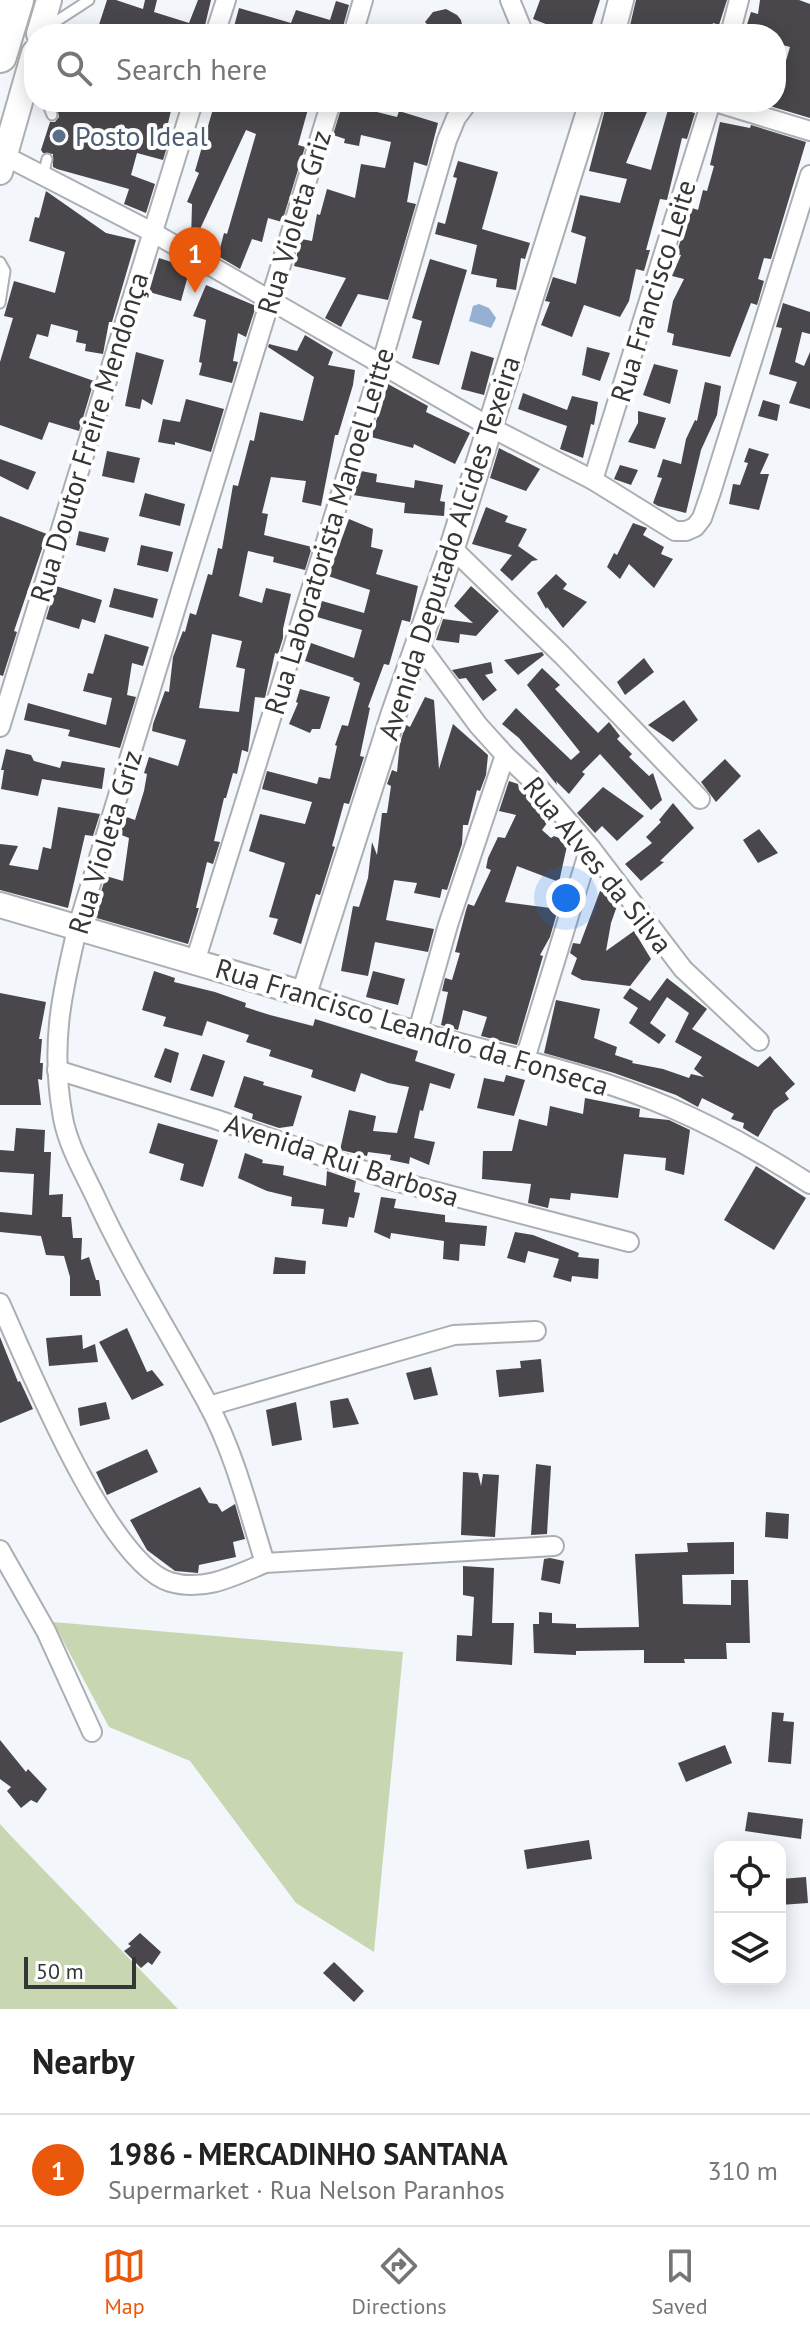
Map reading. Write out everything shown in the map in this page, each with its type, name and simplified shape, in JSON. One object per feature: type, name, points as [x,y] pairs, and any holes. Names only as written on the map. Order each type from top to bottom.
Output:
[{"type":"highway","points":[[0,56],[17,0]]},
{"type":"main road","points":[[43,24],[49,0]]},
{"type":"main road","points":[[615,24],[621,0]]},
{"type":"main road","points":[[2,164],[24,90]]},
{"type":"main road","name":"Avenida Deputado Alcides Texeira","points":[[304,994],[417,642],[452,548],[589,112]]},
{"type":"main road","name":"Rua Francisco Leandro da Fonseca","points":[[0,905],[304,994]]},
{"type":"street","points":[[218,24],[226,0]]},
{"type":"street","points":[[356,24],[363,0]]},
{"type":"street","points":[[510,0],[520,24]]},
{"type":"street","points":[[733,24],[739,0]]},
{"type":"street","name":"Rua Doutor Freire Mendonça","points":[[0,727],[190,112]]},
{"type":"street","name":"Rua Violeta Griz","points":[[265,1563],[238,1473],[209,1406],[132,1272],[82,1170],[66,1127],[57,1070],[58,1015],[78,926],[328,112]]},
{"type":"street","name":"Rua Laboratorista Manoel Leitte","points":[[195,962],[382,362],[447,140],[460,112]]},
{"type":"street","name":"Rua Francisco Leite","points":[[593,480],[710,112]]},
{"type":"street","points":[[746,112],[810,131]]},
{"type":"street","points":[[2,164],[45,168],[490,427],[593,480],[675,531],[695,527],[702,518],[810,175]]},
{"type":"street","points":[[452,548],[562,655],[700,799]]},
{"type":"street","name":"Rua Alves da Silva","points":[[417,642],[505,755],[535,783],[590,847],[683,969],[759,1041]]},
{"type":"street","points":[[418,1031],[448,925],[505,755]]},
{"type":"street","points":[[525,1059],[590,847]]},
{"type":"street","name":"Rua Francisco Leandro da Fonseca","points":[[304,994],[418,1031],[608,1084],[737,1139],[810,1184]]},
{"type":"street","name":"Avenida Rui Barbosa","points":[[57,1070],[201,1114],[391,1180],[629,1242]]},
{"type":"street","points":[[0,1303],[89,1491],[139,1562],[160,1577],[187,1586],[227,1579],[265,1563],[554,1546]]},
{"type":"street","points":[[209,1406],[454,1335],[536,1331]]},
{"type":"street","points":[[0,1550],[46,1631],[92,1732]]},
{"type":"lane","points":[[64,24],[89,0]]},
{"type":"lane","points":[[0,262],[5,271],[0,303]]},
{"type":"green space","points":[[53,1622],[403,1652],[374,1952],[296,1903],[190,1761],[109,1727]]},
{"type":"green space","points":[[0,1824],[10,1835],[178,2009],[0,2009]]},
{"type":"water","points":[[479,304],[489,308],[496,318],[491,328],[469,321],[473,306]]},
{"type":"building","points":[[107,0],[143,9],[145,0],[157,0],[154,12],[189,23],[198,0],[211,0],[205,24],[99,24]]},
{"type":"building","points":[[540,0],[600,0],[592,24],[546,24],[533,19]]},
{"type":"building","points":[[636,0],[727,0],[719,24],[630,24]]},
{"type":"building","points":[[760,0],[799,0],[810,4],[810,118],[786,111],[786,61],[790,47],[786,46],[786,24],[747,24],[751,12],[758,14]]},
{"type":"building","points":[[336,1],[349,5],[344,24],[235,24],[239,8],[291,23],[296,10],[330,20]]},
{"type":"building","points":[[446,9],[457,15],[462,24],[427,24],[425,22],[433,12]]},
{"type":"building","points":[[58,112],[171,112],[165,136],[170,137],[163,160],[137,153],[131,175],[155,184],[146,213],[124,204],[129,189],[53,167],[53,154],[41,150],[50,122],[55,122],[59,117]]},
{"type":"building","points":[[212,112],[307,112],[298,145],[305,147],[282,222],[268,218],[262,242],[252,239],[240,269],[218,256],[256,134],[246,130],[194,242],[191,241],[192,204],[187,202],[199,173],[195,171]]},
{"type":"building","points":[[340,112],[377,112],[397,117],[399,112],[402,112],[438,123],[427,166],[414,162],[407,202],[416,204],[388,300],[358,294],[341,327],[325,318],[346,278],[294,266],[298,250],[301,239],[312,241],[317,214],[320,215],[327,189],[355,198],[361,164],[385,168],[391,142],[361,135],[359,146],[344,143],[345,139],[333,135]]},
{"type":"building","points":[[604,112],[647,112],[626,163],[651,170],[667,112],[695,113],[687,139],[682,138],[667,200],[660,199],[646,250],[650,250],[644,271],[636,269],[629,301],[620,317],[584,305],[572,337],[541,325],[550,302],[545,301],[553,277],[576,284],[586,237],[571,232],[580,195],[620,203],[627,179],[589,171]]},
{"type":"building","points":[[720,122],[750,128],[751,125],[806,142],[771,259],[764,258],[758,279],[764,281],[757,305],[751,303],[730,357],[672,345],[674,334],[667,332],[673,301],[684,279],[672,276],[681,255],[676,254],[692,208],[698,210],[703,190],[707,191]]},
{"type":"building","points":[[458,161],[498,172],[482,229],[530,243],[525,259],[521,258],[516,290],[496,287],[497,279],[471,274],[477,245],[435,234],[438,222],[445,224],[457,178],[453,177]]},
{"type":"building","points":[[46,191],[106,233],[136,240],[112,322],[109,322],[103,354],[85,351],[86,344],[76,342],[78,331],[51,324],[48,337],[37,334],[29,358],[94,381],[79,431],[49,422],[42,440],[0,425],[0,362],[13,318],[4,316],[14,281],[55,293],[65,252],[29,241]]},
{"type":"building","points":[[159,258],[190,268],[181,301],[149,292]]},
{"type":"building","points":[[430,259],[467,270],[439,365],[412,358],[422,321],[412,318]]},
{"type":"building","points":[[206,285],[256,306],[246,337],[238,333],[233,361],[238,362],[232,383],[199,375],[206,320],[193,316]]},
{"type":"building","points":[[783,303],[810,312],[810,334],[802,332],[795,362],[804,366],[810,352],[810,409],[789,403],[797,382],[769,374],[782,328],[776,327]]},
{"type":"building","points":[[305,335],[333,352],[328,365],[355,370],[353,385],[338,435],[335,435],[321,506],[302,502],[306,481],[271,477],[262,513],[268,514],[264,535],[312,547],[305,570],[273,562],[274,557],[248,551],[239,596],[262,603],[266,588],[291,594],[283,638],[278,654],[275,653],[265,698],[255,697],[248,752],[242,750],[237,774],[233,773],[224,798],[214,841],[220,842],[213,864],[207,862],[196,908],[199,908],[188,944],[93,917],[106,876],[123,881],[129,838],[119,834],[124,816],[135,820],[144,791],[147,774],[144,773],[149,757],[178,766],[186,740],[152,731],[153,724],[165,691],[169,692],[173,657],[190,613],[196,615],[208,574],[212,575],[218,548],[222,549],[233,485],[238,486],[250,440],[254,441],[260,412],[303,421],[314,377],[268,347],[269,344],[297,351]],"holes":[[[212,634],[242,641],[236,667],[245,669],[239,712],[199,708]]]},
{"type":"building","points":[[587,347],[610,353],[600,381],[582,375]]},
{"type":"building","points":[[471,351],[494,358],[484,395],[461,389]]},
{"type":"building","points":[[136,352],[164,360],[152,405],[142,399],[140,409],[125,406]]},
{"type":"building","points":[[654,364],[678,370],[670,404],[643,395]]},
{"type":"building","points":[[705,382],[721,386],[717,415],[701,450],[686,513],[658,506],[653,503],[662,478],[657,477],[663,459],[681,464],[686,439],[697,421]]},
{"type":"building","points":[[388,384],[428,406],[426,412],[470,433],[455,464],[414,444],[413,448],[371,437]]},
{"type":"building","points":[[523,393],[567,410],[572,396],[598,402],[583,458],[560,449],[567,426],[518,409]]},
{"type":"building","points":[[186,399],[224,409],[211,452],[175,442],[175,445],[158,442],[163,419],[180,422]]},
{"type":"building","points":[[763,400],[780,405],[777,421],[758,416]]},
{"type":"building","points":[[638,411],[666,418],[655,449],[628,442],[638,423]]},
{"type":"building","points":[[499,448],[540,469],[526,491],[490,478]]},
{"type":"building","points":[[749,448],[769,454],[760,474],[769,474],[759,510],[729,504],[733,484],[740,485],[748,463],[744,462]]},
{"type":"building","points":[[107,451],[140,458],[134,483],[102,476]]},
{"type":"building","points":[[0,459],[36,472],[28,490],[0,476]]},
{"type":"building","points":[[620,465],[638,470],[631,485],[614,479]]},
{"type":"building","points":[[361,471],[377,474],[376,482],[414,488],[415,480],[443,485],[440,501],[445,502],[444,516],[404,513],[405,503],[353,495]]},
{"type":"building","points":[[145,493],[185,504],[180,526],[139,516]]},
{"type":"building","points":[[486,507],[508,516],[505,522],[527,529],[518,546],[538,560],[532,561],[512,581],[500,570],[512,555],[472,544]]},
{"type":"building","points":[[0,516],[47,534],[14,631],[17,632],[3,676],[0,675]]},
{"type":"building","points":[[349,519],[373,529],[371,547],[383,550],[376,574],[418,586],[410,622],[402,620],[389,665],[384,664],[368,707],[360,756],[364,757],[349,804],[344,803],[332,846],[335,847],[301,944],[273,934],[278,919],[269,917],[285,863],[249,851],[260,814],[305,824],[312,802],[262,789],[267,771],[317,784],[319,777],[330,779],[335,745],[342,725],[348,726],[360,683],[354,678],[305,661],[311,643],[354,658],[362,630],[317,617],[322,601],[364,613],[370,590],[328,576]]},
{"type":"building","points":[[633,523],[647,528],[643,535],[664,547],[661,554],[673,559],[654,588],[629,564],[620,579],[607,567],[614,553],[617,555]]},
{"type":"building","points":[[79,531],[109,538],[105,552],[76,545]]},
{"type":"building","points":[[141,545],[173,552],[168,572],[137,565]]},
{"type":"building","points":[[556,574],[567,584],[563,589],[587,602],[563,628],[537,593]]},
{"type":"building","points":[[56,586],[102,600],[95,623],[82,619],[79,629],[46,619]]},
{"type":"building","points":[[471,586],[499,611],[476,636],[460,634],[459,643],[436,640],[443,619],[473,623],[454,606]]},
{"type":"building","points":[[114,588],[158,599],[153,618],[109,607]]},
{"type":"building","points":[[105,634],[149,647],[143,666],[132,663],[127,695],[136,697],[120,748],[68,736],[70,730],[24,720],[28,703],[106,725],[112,698],[83,691],[88,673],[93,674]]},
{"type":"building","points":[[542,652],[544,655],[518,675],[504,660]]},
{"type":"building","points":[[644,658],[654,672],[625,695],[617,682]]},
{"type":"building","points":[[491,662],[493,673],[485,675],[497,690],[483,701],[466,678],[459,679],[452,670]]},
{"type":"building","points":[[542,668],[560,685],[555,689],[598,733],[609,722],[620,736],[617,739],[632,754],[629,757],[649,776],[653,773],[662,800],[651,810],[600,754],[582,772],[585,774],[569,794],[556,781],[557,785],[519,738],[502,724],[516,708],[571,760],[580,752],[527,685]]},
{"type":"building","points":[[300,689],[330,697],[320,729],[312,729],[310,733],[289,724]]},
{"type":"building","points":[[425,697],[434,700],[439,769],[453,724],[488,755],[486,775],[480,791],[477,790],[468,825],[463,825],[462,844],[447,890],[442,889],[440,898],[414,893],[417,883],[394,880],[386,920],[434,929],[428,952],[375,942],[368,976],[341,971],[353,906],[359,907],[368,878],[372,842],[377,855],[382,813],[387,813],[391,786],[387,784],[392,770],[397,772],[400,742],[406,725],[410,727]]},
{"type":"building","points":[[684,700],[698,720],[673,742],[648,725]]},
{"type":"building","points":[[6,749],[31,755],[34,761],[60,768],[62,761],[105,768],[102,789],[42,779],[38,796],[1,789]]},
{"type":"building","points":[[725,759],[741,776],[716,802],[701,782]]},
{"type":"building","points":[[509,781],[518,784],[519,790],[527,792],[536,803],[536,809],[550,819],[542,830],[551,838],[554,836],[566,841],[567,846],[559,882],[517,866],[505,902],[558,909],[550,937],[540,955],[543,956],[517,1045],[481,1036],[487,1017],[463,1010],[458,1030],[441,1025],[448,992],[442,991],[445,978],[452,980],[460,953],[455,952],[468,904],[474,906],[491,870],[486,868],[488,858],[498,837],[505,838],[516,815],[499,811]]},
{"type":"building","points":[[603,787],[644,816],[617,841],[602,826],[595,833],[577,813]]},
{"type":"building","points":[[673,803],[694,828],[660,861],[664,862],[641,881],[625,864],[652,843],[646,837],[661,822],[659,820]]},
{"type":"building","points":[[58,807],[100,814],[93,836],[85,835],[68,908],[0,890],[0,844],[18,846],[9,865],[38,870],[43,847],[51,849]]},
{"type":"building","points":[[759,829],[778,853],[758,863],[743,840]]},
{"type":"building","points":[[600,891],[613,896],[618,903],[606,951],[634,931],[651,959],[630,986],[582,980],[571,974],[577,958],[570,953],[573,943],[580,944]]},
{"type":"building","points":[[154,971],[175,978],[174,982],[215,992],[270,1015],[313,1026],[315,1019],[418,1051],[415,1061],[455,1074],[450,1089],[430,1083],[423,1111],[420,1110],[414,1138],[435,1142],[429,1165],[410,1157],[409,1164],[390,1160],[391,1155],[368,1152],[367,1156],[340,1150],[349,1110],[376,1116],[373,1131],[397,1133],[409,1087],[361,1073],[355,1092],[311,1077],[313,1070],[269,1056],[271,1050],[246,1042],[249,1035],[207,1021],[202,1036],[163,1026],[166,1017],[142,1010]]},
{"type":"building","points":[[373,971],[405,979],[398,1005],[366,997]]},
{"type":"building","points":[[667,978],[707,1009],[692,1029],[758,1067],[770,1056],[795,1084],[785,1093],[789,1099],[774,1110],[758,1137],[743,1128],[744,1123],[731,1119],[734,1114],[702,1098],[698,1107],[676,1095],[614,1073],[544,1053],[556,1000],[600,1009],[594,1038],[617,1047],[615,1055],[632,1063],[689,1078],[691,1074],[704,1077],[694,1069],[702,1057],[675,1042],[689,1013],[667,997],[650,1023],[666,1035],[659,1044],[629,1023],[638,1008],[623,998],[630,988],[650,1001]]},
{"type":"building","points":[[0,993],[46,1002],[39,1039],[42,1039],[40,1063],[43,1063],[42,1080],[38,1079],[41,1105],[0,1105]]},
{"type":"building","points":[[165,1048],[179,1053],[171,1083],[154,1077]]},
{"type":"building","points":[[203,1054],[225,1061],[213,1097],[190,1090]]},
{"type":"building","points":[[506,1075],[525,1080],[514,1116],[477,1108],[484,1078],[504,1082]]},
{"type":"building","points":[[244,1076],[302,1096],[293,1126],[279,1128],[252,1119],[253,1114],[234,1107]]},
{"type":"building","points":[[585,1098],[640,1109],[639,1117],[669,1120],[690,1130],[684,1175],[665,1170],[666,1158],[624,1154],[618,1198],[571,1193],[570,1200],[550,1198],[548,1208],[528,1203],[531,1184],[482,1179],[483,1151],[512,1151],[519,1119],[547,1126],[550,1106],[583,1114]]},
{"type":"building","points":[[158,1123],[218,1140],[203,1187],[180,1180],[184,1164],[149,1153]]},
{"type":"building","points":[[16,1128],[45,1130],[44,1152],[51,1152],[49,1195],[63,1194],[62,1217],[71,1217],[73,1238],[82,1238],[81,1260],[89,1257],[96,1280],[99,1280],[101,1296],[70,1296],[70,1277],[64,1256],[46,1255],[41,1236],[0,1232],[0,1212],[32,1215],[34,1174],[0,1172],[0,1150],[14,1151]]},
{"type":"building","points":[[245,1153],[263,1160],[262,1163],[284,1166],[283,1175],[326,1186],[327,1171],[356,1181],[354,1192],[360,1193],[354,1218],[349,1217],[347,1227],[322,1224],[324,1209],[291,1206],[292,1197],[267,1191],[238,1178]]},
{"type":"building","points":[[756,1166],[806,1198],[774,1250],[724,1220]]},
{"type":"building","points":[[381,1197],[396,1199],[394,1208],[445,1215],[445,1222],[487,1226],[485,1246],[460,1244],[459,1261],[443,1259],[444,1241],[391,1233],[390,1239],[374,1232]]},
{"type":"building","points":[[515,1232],[533,1235],[579,1253],[578,1257],[599,1259],[598,1279],[572,1276],[571,1282],[553,1277],[559,1259],[528,1251],[525,1263],[507,1258]]},
{"type":"building","points":[[275,1257],[306,1261],[305,1274],[273,1274]]},
{"type":"building","points":[[127,1328],[147,1372],[152,1370],[164,1385],[132,1400],[99,1342]]},
{"type":"building","points":[[82,1335],[83,1349],[95,1344],[98,1362],[49,1366],[46,1338]]},
{"type":"building","points":[[0,1337],[33,1409],[0,1423]]},
{"type":"building","points":[[541,1359],[544,1392],[499,1397],[496,1370],[521,1368],[520,1361]]},
{"type":"building","points":[[431,1367],[438,1395],[414,1400],[406,1373]]},
{"type":"building","points":[[348,1398],[359,1424],[333,1428],[330,1401]]},
{"type":"building","points":[[106,1402],[110,1419],[80,1426],[78,1408]]},
{"type":"building","points":[[296,1402],[302,1440],[272,1446],[266,1410]]},
{"type":"building","points":[[147,1449],[158,1472],[107,1495],[96,1472]]},
{"type":"building","points":[[536,1464],[551,1466],[547,1534],[531,1535]]},
{"type":"building","points":[[463,1472],[478,1473],[481,1486],[483,1474],[499,1475],[495,1537],[461,1535]]},
{"type":"building","points":[[200,1487],[209,1503],[217,1504],[222,1512],[235,1504],[245,1539],[233,1542],[236,1557],[199,1565],[198,1573],[175,1571],[147,1550],[130,1520]]},
{"type":"building","points":[[766,1512],[789,1514],[788,1539],[765,1537]]},
{"type":"building","points":[[734,1542],[734,1574],[682,1575],[683,1604],[731,1605],[731,1580],[748,1580],[750,1643],[726,1643],[727,1659],[644,1663],[644,1650],[576,1651],[576,1655],[534,1653],[533,1624],[539,1624],[539,1612],[552,1613],[552,1623],[576,1624],[576,1628],[639,1627],[635,1554],[688,1552],[687,1543]]},
{"type":"building","points":[[544,1559],[564,1561],[560,1584],[541,1580]]},
{"type":"building","points":[[463,1566],[494,1568],[492,1623],[514,1623],[512,1665],[456,1661],[457,1635],[472,1636],[474,1597],[463,1595]]},
{"type":"building","points":[[772,1712],[784,1713],[783,1721],[794,1722],[791,1764],[768,1762]]},
{"type":"building","points":[[0,1740],[26,1772],[28,1769],[47,1789],[37,1803],[31,1800],[21,1808],[7,1791],[11,1787],[0,1779]]},
{"type":"building","points":[[725,1745],[732,1763],[686,1782],[678,1763]]},
{"type":"building","points":[[748,1812],[803,1819],[801,1839],[745,1831]]},
{"type":"building","points":[[589,1840],[592,1859],[527,1869],[524,1850]]},
{"type":"building","points":[[806,1877],[808,1903],[786,1905],[786,1879]]},
{"type":"building","points":[[140,1933],[161,1952],[152,1965],[148,1962],[141,1968],[124,1951]]},
{"type":"building","points":[[334,1962],[364,1991],[354,2002],[323,1973]]},
{"type":"place","name":"Posto Ideal","points":[[59,136]]},
{"type":"place","name":"1986 - MERCADINHO SANTANA","points":[[195,293]]}]
